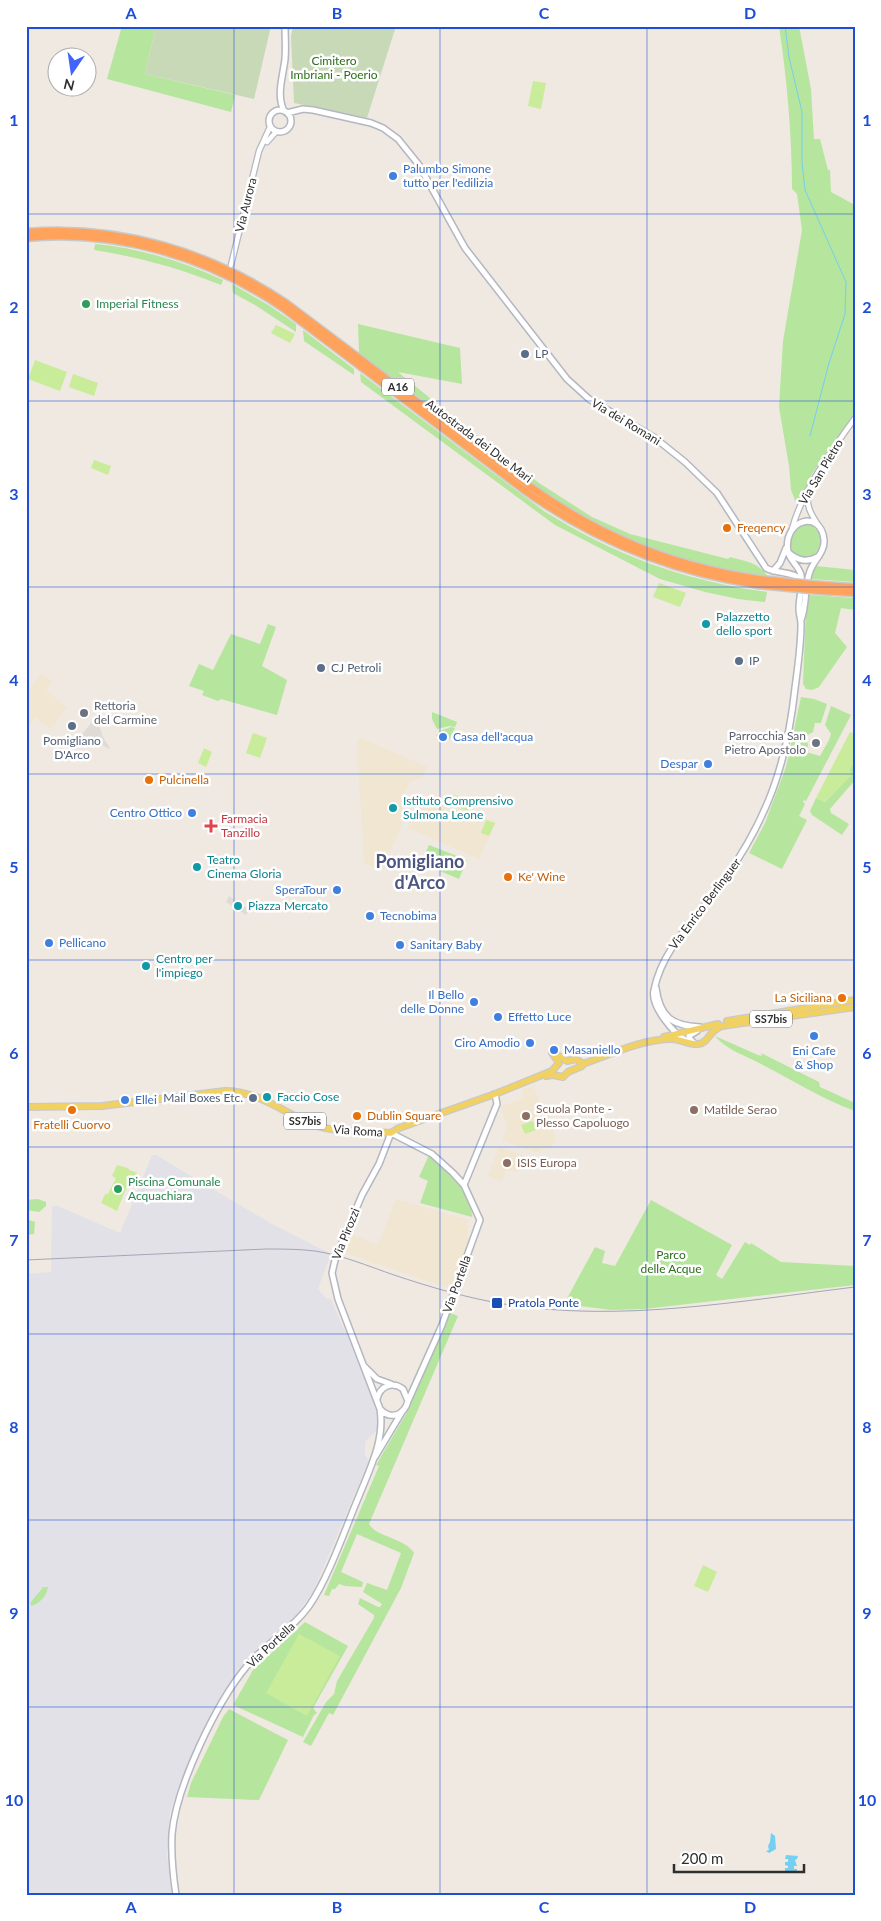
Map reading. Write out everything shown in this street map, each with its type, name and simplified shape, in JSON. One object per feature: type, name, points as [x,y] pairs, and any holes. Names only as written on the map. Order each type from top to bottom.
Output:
[{"type":"highway","name":"Autostrada dei Due Mari","points":[[26,232],[84,232],[132,238],[178,250],[224,267],[286,303],[528,485],[587,523],[650,552],[696,567],[759,579],[855,593]]},
{"type":"highway","name":"Autostrada dei Due Mari","points":[[26,238],[84,238],[131,244],[177,255],[221,272],[283,308],[524,490],[584,528],[648,558],[694,572],[758,586],[855,587]]},
{"type":"main road","points":[[285,26],[285,60],[275,112],[269,119],[270,127],[276,132],[283,132],[287,130],[297,113],[308,110]]},
{"type":"main road","points":[[280,88],[281,106],[291,121]]},
{"type":"main road","points":[[275,112],[308,110]]},
{"type":"main road","name":"Via dei Romani","points":[[308,110],[371,123],[390,132],[412,155],[465,248],[567,379],[589,399],[638,427],[682,459],[717,493],[763,564],[773,571]]},
{"type":"main road","points":[[773,571],[780,564],[787,550],[792,529],[796,524],[810,521],[819,527],[824,540],[819,556],[810,560],[802,560],[787,550]]},
{"type":"main road","points":[[787,550],[788,556],[798,568],[801,579]]},
{"type":"main road","name":"Via Enrico Berlinguer","points":[[692,1043],[677,1033],[656,1008],[653,996],[654,988],[668,954],[681,932],[706,904],[744,852],[771,797],[788,739],[799,659],[801,622],[808,578],[812,566],[819,556]]},
{"type":"main road","points":[[773,571],[793,574],[801,579]]},
{"type":"main road","name":"Via Enrico Berlinguer","points":[[801,579],[799,608],[801,622]]},
{"type":"main road","points":[[656,985],[659,1003],[666,1015],[680,1025],[702,1028]]},
{"type":"main road","name":"SS7bis","points":[[539,1077],[553,1075],[563,1077],[568,1072],[580,1068],[582,1064],[677,1033],[739,1018],[855,1000]]},
{"type":"main road","name":"SS7bis","points":[[655,1041],[675,1039],[700,1044],[704,1042],[711,1031],[722,1026],[855,1007]]},
{"type":"main road","points":[[667,1036],[670,1031],[668,1022]]},
{"type":"main road","points":[[692,1043],[689,1036],[702,1028]]},
{"type":"main road","name":"SS7bis","points":[[539,1077],[552,1071],[559,1065],[559,1062],[552,1053],[567,1061],[576,1060],[582,1064]]},
{"type":"main road","name":"Via Roma","points":[[26,1107],[102,1106],[238,1091],[254,1095],[325,1128],[391,1133],[398,1128],[539,1077]]},
{"type":"main road","points":[[391,1133],[432,1154],[464,1185],[497,1104],[495,1094]]},
{"type":"main road","name":"Via Pirozzi","points":[[364,1366],[338,1299],[332,1273],[335,1260],[362,1195],[379,1164],[391,1133]]},
{"type":"main road","name":"Via Portella","points":[[176,1895],[172,1862],[172,1834],[179,1799],[188,1775],[217,1713],[240,1676],[254,1658],[294,1624],[312,1601],[323,1581],[375,1457],[403,1412],[447,1311],[480,1220],[464,1185]]},
{"type":"main road","points":[[364,1366],[377,1379],[404,1389],[408,1401]]},
{"type":"main road","name":"Via Portella","points":[[364,1366],[365,1373],[380,1409],[381,1428],[375,1457]]},
{"type":"main road","points":[[377,1399],[381,1390],[394,1385]]},
{"type":"main road","points":[[380,1409],[384,1413],[393,1416],[403,1412]]},
{"type":"street","name":"Via Aurora","points":[[231,265],[259,151],[270,127]]},
{"type":"street","name":"Via Aurora","points":[[262,146],[276,132]]},
{"type":"street","name":"Via San Pietro","points":[[792,529],[802,501],[828,457],[855,418]]},
{"type":"street","points":[[808,492],[807,501],[810,513],[819,527]]},
{"type":"shaded area","points":[[42,673],[52,681],[46,690],[67,708],[50,729],[35,717],[30,726],[26,724],[26,693]]},
{"type":"shaded area","points":[[96,717],[103,737],[110,748],[94,740],[88,749],[84,743],[74,744]]},
{"type":"shaded area","points":[[359,737],[427,767],[422,778],[410,782],[402,796],[408,811],[382,870],[364,863],[357,744]]},
{"type":"shaded area","points":[[422,795],[496,822],[479,859],[408,828]]},
{"type":"shaded area","name":"Piazza Mercato","points":[[229,896],[250,910],[246,915],[226,902]]},
{"type":"shaded area","name":"Scuola Ponte - Plesso Capoluogo","points":[[533,1086],[540,1102],[544,1102],[556,1138],[553,1146],[535,1152],[502,1140],[507,1126],[500,1106],[524,1099],[522,1090]]},
{"type":"shaded area","name":"ISIS Europa","points":[[499,1147],[525,1156],[518,1172],[506,1170],[502,1182],[488,1176]]},
{"type":"shaded area","points":[[152,1155],[156,1155],[270,1223],[331,1254],[318,1289],[326,1298],[331,1299],[347,1333],[376,1407],[379,1428],[365,1442],[365,1455],[369,1461],[313,1592],[295,1617],[242,1666],[223,1696],[187,1765],[170,1811],[167,1856],[172,1895],[26,1895],[26,1274],[51,1272],[52,1206],[58,1206],[120,1233]]},
{"type":"shaded area","points":[[396,1199],[469,1220],[467,1230],[469,1243],[452,1289],[342,1251],[344,1245],[347,1246],[350,1241],[347,1239],[349,1233],[378,1245]]},
{"type":"green space","points":[[122,26],[156,26],[145,74],[235,95],[231,112],[107,79]]},
{"type":"green space","points":[[156,26],[271,26],[254,99],[145,74]]},
{"type":"green space","name":"Cimitero Imbriani - Poerio","points":[[293,26],[396,26],[367,118],[294,103],[291,37]]},
{"type":"green space","points":[[779,26],[799,26],[811,89],[814,139],[820,139],[828,170],[830,170],[831,192],[855,205],[855,412],[812,474],[799,504],[796,503],[791,490],[779,407],[783,341],[802,230],[797,194],[792,189],[789,108]]},
{"type":"green space","points":[[533,81],[546,83],[541,109],[528,106]]},
{"type":"green space","points":[[95,244],[160,256],[223,280],[221,285],[190,273],[158,264],[94,250]]},
{"type":"green space","points":[[232,284],[296,324],[296,332],[233,293]]},
{"type":"green space","points":[[358,324],[460,348],[462,384],[398,372],[539,483],[592,517],[630,534],[728,559],[730,557],[747,561],[765,572],[768,577],[726,570],[665,554],[630,540],[564,504],[502,462],[404,384],[400,384],[359,353]]},
{"type":"green space","points":[[276,325],[295,334],[290,343],[271,333]]},
{"type":"green space","points":[[303,330],[354,369],[354,375],[304,341]]},
{"type":"green space","points":[[35,360],[67,372],[60,391],[28,379]]},
{"type":"green space","points":[[360,373],[544,511],[571,527],[624,553],[678,573],[706,581],[767,592],[765,602],[705,592],[660,579],[555,525],[361,382]]},
{"type":"green space","points":[[73,374],[98,383],[94,396],[69,387]]},
{"type":"green space","points":[[94,460],[111,466],[108,475],[91,468]]},
{"type":"green space","points":[[809,523],[817,530],[821,542],[814,555],[801,559],[793,553],[792,535],[797,526]]},
{"type":"green space","points":[[816,566],[855,570],[855,582],[810,579]]},
{"type":"green space","points":[[659,583],[686,593],[680,607],[653,597]]},
{"type":"green space","points":[[809,595],[855,598],[855,610],[841,608],[835,633],[847,647],[819,687],[812,690],[806,689],[803,684],[806,607]]},
{"type":"green space","points":[[268,624],[276,627],[262,666],[287,680],[277,715],[221,699],[218,701],[202,695],[204,691],[189,686],[199,664],[213,670],[231,634],[260,644]]},
{"type":"green space","points":[[801,697],[827,704],[821,723],[815,723],[813,732],[806,736],[808,746],[806,752],[820,756],[829,740],[831,734],[825,725],[831,706],[851,715],[806,801],[804,800],[803,802],[805,804],[799,816],[807,820],[782,869],[749,853],[765,823],[786,767]]},
{"type":"green space","points":[[432,712],[457,722],[455,727],[449,726],[437,729],[432,719]]},
{"type":"green space","points":[[451,727],[455,728],[449,740],[449,738],[442,735],[436,736],[440,731]]},
{"type":"green space","points":[[850,732],[855,734],[855,760],[849,770],[852,775],[825,802],[816,798]]},
{"type":"green space","points":[[253,733],[267,738],[260,758],[246,753]]},
{"type":"green space","points":[[204,748],[212,752],[206,767],[198,763]]},
{"type":"green space","points":[[855,760],[855,780],[830,809],[831,813],[849,824],[842,835],[812,815],[810,811],[816,798],[825,802],[851,775],[849,770]]},
{"type":"green space","points":[[454,795],[472,801],[468,811],[450,805]]},
{"type":"green space","points":[[486,820],[495,823],[489,836],[481,833]]},
{"type":"green space","points":[[429,845],[467,860],[459,879],[421,863]]},
{"type":"green space","points":[[715,1036],[762,1056],[761,1053],[819,1082],[820,1087],[855,1103],[855,1111],[819,1095],[736,1052],[724,1045]]},
{"type":"green space","points":[[533,1121],[536,1130],[525,1134],[521,1125]]},
{"type":"green space","points":[[429,1155],[457,1182],[468,1200],[472,1217],[420,1203],[428,1181],[419,1177]]},
{"type":"green space","name":"Piscina Comunale Acquachiara","points":[[117,1165],[137,1173],[132,1185],[128,1184],[117,1211],[101,1203],[116,1178],[112,1176]]},
{"type":"green space","points":[[38,1199],[46,1202],[46,1206],[39,1212],[26,1210],[26,1200]]},
{"type":"green space","name":"Parco delle Acque","points":[[651,1200],[732,1245],[716,1275],[722,1279],[745,1242],[750,1245],[751,1243],[781,1262],[855,1266],[855,1285],[644,1309],[611,1310],[564,1304],[595,1247],[605,1251],[602,1263],[615,1266]]},
{"type":"green space","points":[[26,1219],[35,1222],[34,1234],[26,1235]]},
{"type":"green space","points":[[450,1313],[458,1316],[369,1524],[378,1532],[404,1544],[414,1553],[401,1588],[333,1715],[329,1713],[311,1746],[303,1742],[326,1702],[334,1694],[337,1681],[374,1618],[374,1615],[358,1604],[360,1598],[380,1607],[382,1604],[363,1592],[367,1583],[387,1590],[401,1553],[357,1534],[341,1572],[363,1582],[362,1587],[339,1584],[335,1589],[332,1589],[329,1596],[324,1595],[379,1466],[376,1465],[406,1414]]},
{"type":"green space","points":[[703,1565],[717,1572],[708,1592],[694,1586]]},
{"type":"green space","points":[[43,1587],[48,1587],[47,1591],[40,1601],[32,1606],[31,1602]]},
{"type":"green space","points":[[305,1622],[348,1646],[313,1708],[317,1713],[314,1715],[303,1737],[233,1705],[253,1670]]},
{"type":"green space","points":[[299,1634],[340,1656],[307,1716],[266,1693]]},
{"type":"green space","points":[[229,1709],[288,1740],[259,1800],[187,1797],[191,1783],[223,1717]]},
{"type":"water","points":[[771,1833],[775,1836],[776,1849],[769,1853],[766,1851],[769,1850]]},
{"type":"water","points":[[786,1855],[798,1856],[795,1860],[797,1866],[794,1866],[794,1869],[797,1869],[797,1873],[785,1872],[785,1868],[788,1868],[785,1865],[785,1862],[788,1862],[788,1859],[785,1859]]},
{"type":"waterway","points":[[785,26],[789,57],[802,112],[802,163],[805,190],[846,282],[845,314],[829,363],[810,436]]},
{"type":"railway","points":[[26,1260],[266,1249],[309,1250],[345,1258],[421,1284],[476,1299],[548,1309],[592,1311],[636,1311],[724,1304],[855,1287]]},
{"type":"place","name":"Palumbo Simone tutto per l'edilizia","points":[[393,176]]},
{"type":"place","name":"Imperial Fitness","points":[[86,304]]},
{"type":"place","name":"LP","points":[[525,354]]},
{"type":"place","name":"Freqency","points":[[727,528]]},
{"type":"place","name":"Palazzetto dello sport","points":[[706,624]]},
{"type":"place","name":"IP","points":[[739,661]]},
{"type":"place","name":"CJ Petroli","points":[[321,668]]},
{"type":"place","name":"Rettoria del Carmine","points":[[84,713]]},
{"type":"place","name":"Pomigliano D'Arco","points":[[72,726]]},
{"type":"place","name":"Casa dell'acqua","points":[[443,737]]},
{"type":"place","name":"Parrocchia San Pietro Apostolo","points":[[816,743]]},
{"type":"place","name":"Despar","points":[[708,764]]},
{"type":"place","name":"Pulcinella","points":[[149,780]]},
{"type":"place","name":"Istituto Comprensivo Sulmona Leone","points":[[393,808]]},
{"type":"place","name":"Centro Ottico","points":[[192,813]]},
{"type":"place","name":"Farmacia Tanzillo","points":[[211,826]]},
{"type":"place","name":"Teatro Cinema Gloria","points":[[197,867]]},
{"type":"place","name":"Ke' Wine","points":[[508,877]]},
{"type":"place","name":"SperaTour","points":[[337,890]]},
{"type":"place","name":"Piazza Mercato","points":[[238,906]]},
{"type":"place","name":"Tecnobima","points":[[370,916]]},
{"type":"place","name":"Pellicano","points":[[49,943]]},
{"type":"place","name":"Sanitary Baby","points":[[400,945]]},
{"type":"place","name":"Centro per l'impiego","points":[[146,966]]},
{"type":"place","name":"La Siciliana","points":[[842,998]]},
{"type":"place","name":"Il Bello delle Donne","points":[[474,1002]]},
{"type":"place","name":"Effetto Luce","points":[[498,1017]]},
{"type":"place","name":"Eni Cafe & Shop","points":[[814,1036]]},
{"type":"place","name":"Ciro Amodio","points":[[530,1043]]},
{"type":"place","name":"Masaniello","points":[[554,1050]]},
{"type":"place","name":"Faccio Cose","points":[[267,1097]]},
{"type":"place","name":"Mail Boxes Etc.","points":[[253,1098]]},
{"type":"place","name":"Ellei","points":[[125,1100]]},
{"type":"place","name":"Fratelli Cuorvo","points":[[72,1110]]},
{"type":"place","name":"Matilde Serao","points":[[694,1110]]},
{"type":"place","name":"Dublin Square","points":[[357,1116]]},
{"type":"place","name":"Scuola Ponte - Plesso Capoluogo","points":[[526,1116]]},
{"type":"place","name":"ISIS Europa","points":[[507,1163]]},
{"type":"place","name":"Piscina Comunale Acquachiara","points":[[118,1189]]},
{"type":"place","name":"Pratola Ponte","points":[[497,1303]]},
{"type":"district","name":"Pomigliano d'Arco","points":[[420,872]]}]
